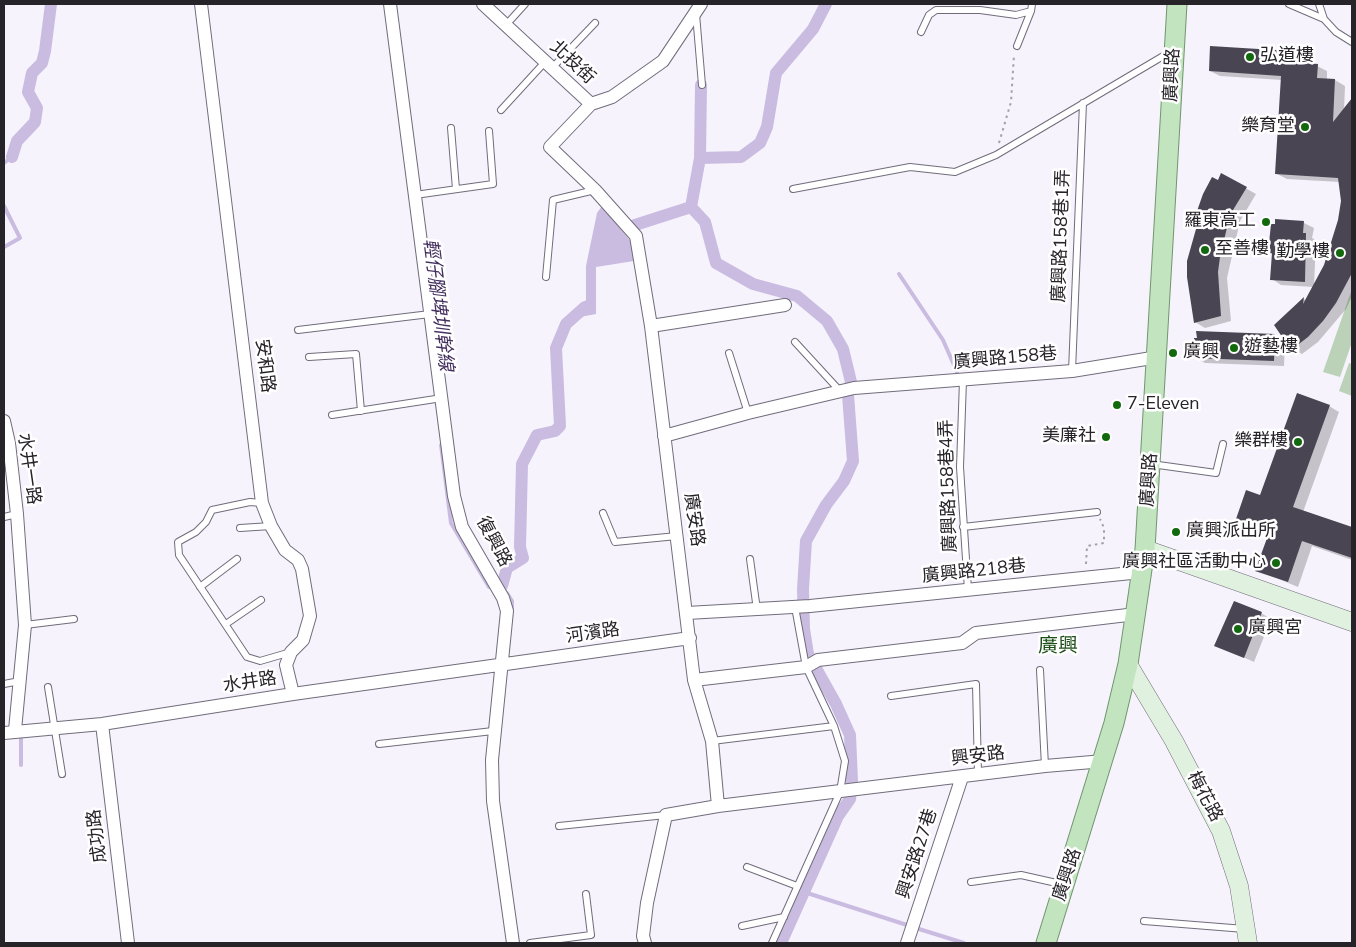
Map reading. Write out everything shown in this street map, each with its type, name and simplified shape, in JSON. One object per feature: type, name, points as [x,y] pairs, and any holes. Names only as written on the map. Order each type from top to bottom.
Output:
[{"type":"main road","name":"廣興路","points":[[1046,943],[1104,761],[1128,664],[1136,614],[1145,549],[1151,464],[1177,4]]},
{"type":"street","name":"安和路","points":[[201,4],[262,502],[271,526],[285,550],[298,560],[302,569],[310,616],[303,640],[291,652]]},
{"type":"street","name":"復興路","points":[[390,4],[454,496],[462,527],[503,598],[507,612],[493,731],[493,801],[513,943]]},
{"type":"street","name":"北投街","points":[[483,4],[591,104],[612,97],[663,61],[699,8]]},
{"type":"street","name":"廣安路","points":[[591,104],[550,147],[595,190],[636,236],[651,326],[688,614],[694,680],[712,741],[718,806]]},
{"type":"street","points":[[651,326],[785,305]]},
{"type":"street","name":"廣興路158巷","points":[[840,391],[854,388],[1072,370],[1158,358]]},
{"type":"street","points":[[664,436],[840,391]]},
{"type":"street","name":"水井一路","points":[[4,421],[9,443],[17,514],[25,625],[20,681],[9,732]]},
{"type":"street","points":[[1145,549],[1352,622]]},
{"type":"street","name":"廣興路218巷","points":[[795,606],[1141,572]]},
{"type":"street","points":[[688,614],[795,606]]},
{"type":"street","points":[[694,680],[806,667],[818,660],[962,643],[976,632],[1136,614]]},
{"type":"street","name":"河濱路","points":[[501,665],[690,638]]},
{"type":"street","points":[[291,652],[286,665],[293,694]]},
{"type":"street","name":"梅花路","points":[[1128,664],[1174,741],[1222,831],[1239,886],[1247,936]]},
{"type":"street","name":"水井路","points":[[9,732],[102,724],[293,694],[501,665]]},
{"type":"street","name":"成功路","points":[[102,724],[128,943]]},
{"type":"street","name":"興安路","points":[[840,792],[1045,766],[1104,761]]},
{"type":"street","name":"興安路27巷","points":[[907,943],[962,777]]},
{"type":"street","points":[[645,943],[643,936],[647,902],[666,815],[718,806],[840,792]]},
{"type":"lane","points":[[506,25],[525,4]]},
{"type":"lane","points":[[1289,4],[1324,19],[1336,32],[1352,42]]},
{"type":"lane","points":[[1320,4],[1324,19]]},
{"type":"lane","points":[[922,32],[930,15],[936,10],[980,10],[1016,15],[1032,7]]},
{"type":"lane","points":[[1016,46],[1032,7]]},
{"type":"lane","points":[[699,8],[702,85]]},
{"type":"lane","points":[[501,110],[595,23]]},
{"type":"lane","points":[[793,189],[910,167],[955,172],[996,155],[1175,50]]},
{"type":"lane","name":"廣興路158巷1弄","points":[[1072,370],[1083,103]]},
{"type":"lane","points":[[451,128],[456,189]]},
{"type":"lane","points":[[415,195],[493,184],[490,131]]},
{"type":"lane","points":[[546,277],[553,200],[595,190]]},
{"type":"lane","points":[[298,330],[430,314]]},
{"type":"lane","points":[[795,342],[840,391]]},
{"type":"lane","points":[[730,353],[748,413]]},
{"type":"lane","points":[[309,357],[356,354],[361,411]]},
{"type":"lane","name":"廣興路158巷4弄","points":[[963,380],[960,468],[968,590]]},
{"type":"lane","points":[[332,415],[442,398]]},
{"type":"lane","points":[[1151,464],[1216,473],[1223,444]]},
{"type":"lane","points":[[262,502],[250,502],[212,510],[206,522],[196,532],[178,542],[179,555],[247,658],[260,661],[291,652]]},
{"type":"lane","points":[[963,527],[1097,512]]},
{"type":"lane","points":[[603,513],[615,542],[677,536]]},
{"type":"lane","points":[[4,518],[17,514]]},
{"type":"lane","points":[[240,528],[271,526]]},
{"type":"lane","points":[[200,588],[237,559]]},
{"type":"lane","points":[[750,559],[757,610]]},
{"type":"lane","points":[[226,624],[261,600]]},
{"type":"lane","points":[[772,943],[840,792],[844,761],[834,726],[806,667],[795,606]]},
{"type":"lane","points":[[25,625],[74,619]]},
{"type":"lane","points":[[1040,670],[1045,766]]},
{"type":"lane","points":[[4,684],[20,681]]},
{"type":"lane","points":[[891,696],[976,684],[978,774]]},
{"type":"lane","points":[[48,687],[62,774]]},
{"type":"lane","points":[[712,741],[834,726]]},
{"type":"lane","points":[[379,744],[493,731]]},
{"type":"lane","points":[[558,826],[666,815]]},
{"type":"lane","points":[[747,867],[797,886]]},
{"type":"lane","points":[[971,882],[1021,875],[1065,884]]},
{"type":"lane","points":[[530,943],[591,935],[586,894]]},
{"type":"lane","points":[[742,926],[784,917]]},
{"type":"lane","points":[[1144,921],[1247,936]]},
{"type":"path","points":[[996,155],[1011,102],[1012,60],[1016,46]]},
{"type":"path","points":[[1085,577],[1087,546],[1104,543],[1104,528],[1097,512]]},
{"type":"green space","points":[[1352,289],[1352,342],[1340,377],[1323,372]]},
{"type":"green space","points":[[1349,363],[1352,364],[1352,396],[1339,391]]},
{"type":"shaded area","points":[[602,206],[631,242],[634,261],[596,267],[596,314],[564,320],[586,300],[586,266],[597,213]]},
{"type":"building","points":[[1210,46],[1291,51],[1291,62],[1318,64],[1317,78],[1335,79],[1333,122],[1352,98],[1352,273],[1336,303],[1323,321],[1308,337],[1291,350],[1274,325],[1304,297],[1303,304],[1324,265],[1338,220],[1341,201],[1338,178],[1275,174],[1281,76],[1209,71]]},
{"type":"building","name":"至善樓","points":[[1221,173],[1247,187],[1230,215],[1220,257],[1218,272],[1221,316],[1194,323],[1187,277],[1187,261],[1196,229],[1191,228],[1203,194],[1212,177],[1218,180]]},
{"type":"building","points":[[1275,219],[1304,221],[1303,233],[1306,233],[1305,282],[1270,280],[1272,253],[1268,253],[1271,224],[1275,224]]},
{"type":"building","name":"遊藝樓","points":[[1196,331],[1275,334],[1274,361],[1193,358],[1194,338],[1197,338]]},
{"type":"building","points":[[1297,393],[1330,405],[1293,507],[1352,527],[1352,558],[1302,541],[1288,582],[1255,571],[1270,530],[1236,519],[1246,490],[1260,495]]},
{"type":"building","name":"廣興宮","points":[[1234,601],[1262,612],[1244,658],[1214,646]]},
{"type":"waterway","points":[[12,157],[17,141],[35,122],[37,108],[28,92],[32,73],[42,63],[51,4]]},
{"type":"waterway","points":[[691,207],[700,158],[741,157],[760,143],[767,127],[776,73],[813,29],[826,4]]},
{"type":"waterway","points":[[700,158],[701,85]]},
{"type":"waterway","points":[[4,163],[12,157]]},
{"type":"waterway","points":[[4,206],[20,238],[4,247]]},
{"type":"waterway","points":[[691,207],[705,222],[716,263],[753,284],[797,296],[827,321],[843,349],[851,382],[848,395],[853,461],[844,481],[826,505],[806,541],[803,589],[804,629],[808,654],[836,704],[850,735],[852,781],[850,799],[838,816],[781,943]]},
{"type":"waterway","points":[[635,225],[691,207]]},
{"type":"waterway","points":[[899,274],[943,340],[957,372]]},
{"type":"waterway","points":[[502,586],[507,568],[523,558],[520,547],[522,464],[537,435],[555,431],[560,426],[556,348],[566,324],[585,307]]},
{"type":"waterway","name":"輕仔腳埤圳幹線","points":[[441,445],[451,523],[489,587],[494,587]]},
{"type":"waterway","points":[[507,593],[512,601],[512,609]]},
{"type":"waterway","points":[[21,738],[21,765]]},
{"type":"waterway","points":[[804,892],[907,925]]},
{"type":"waterway","points":[[919,929],[964,943]]},
{"type":"place","name":"弘道樓","points":[[1250,57]]},
{"type":"place","name":"樂育堂","points":[[1305,127]]},
{"type":"place","name":"羅東高工","points":[[1266,222]]},
{"type":"place","name":"至善樓","points":[[1205,250]]},
{"type":"place","name":"勤學樓","points":[[1340,253]]},
{"type":"place","name":"遊藝樓","points":[[1234,348]]},
{"type":"place","name":"廣興","points":[[1173,353]]},
{"type":"place","name":"7-Eleven","points":[[1117,405]]},
{"type":"place","name":"美廉社","points":[[1106,437]]},
{"type":"place","name":"樂群樓","points":[[1298,442]]},
{"type":"place","name":"廣興派出所","points":[[1176,532]]},
{"type":"place","name":"廣興社區活動中心","points":[[1276,563]]},
{"type":"place","name":"廣興宮","points":[[1238,629]]},
{"type":"district","name":"廣興","points":[[1058,647]]}]
